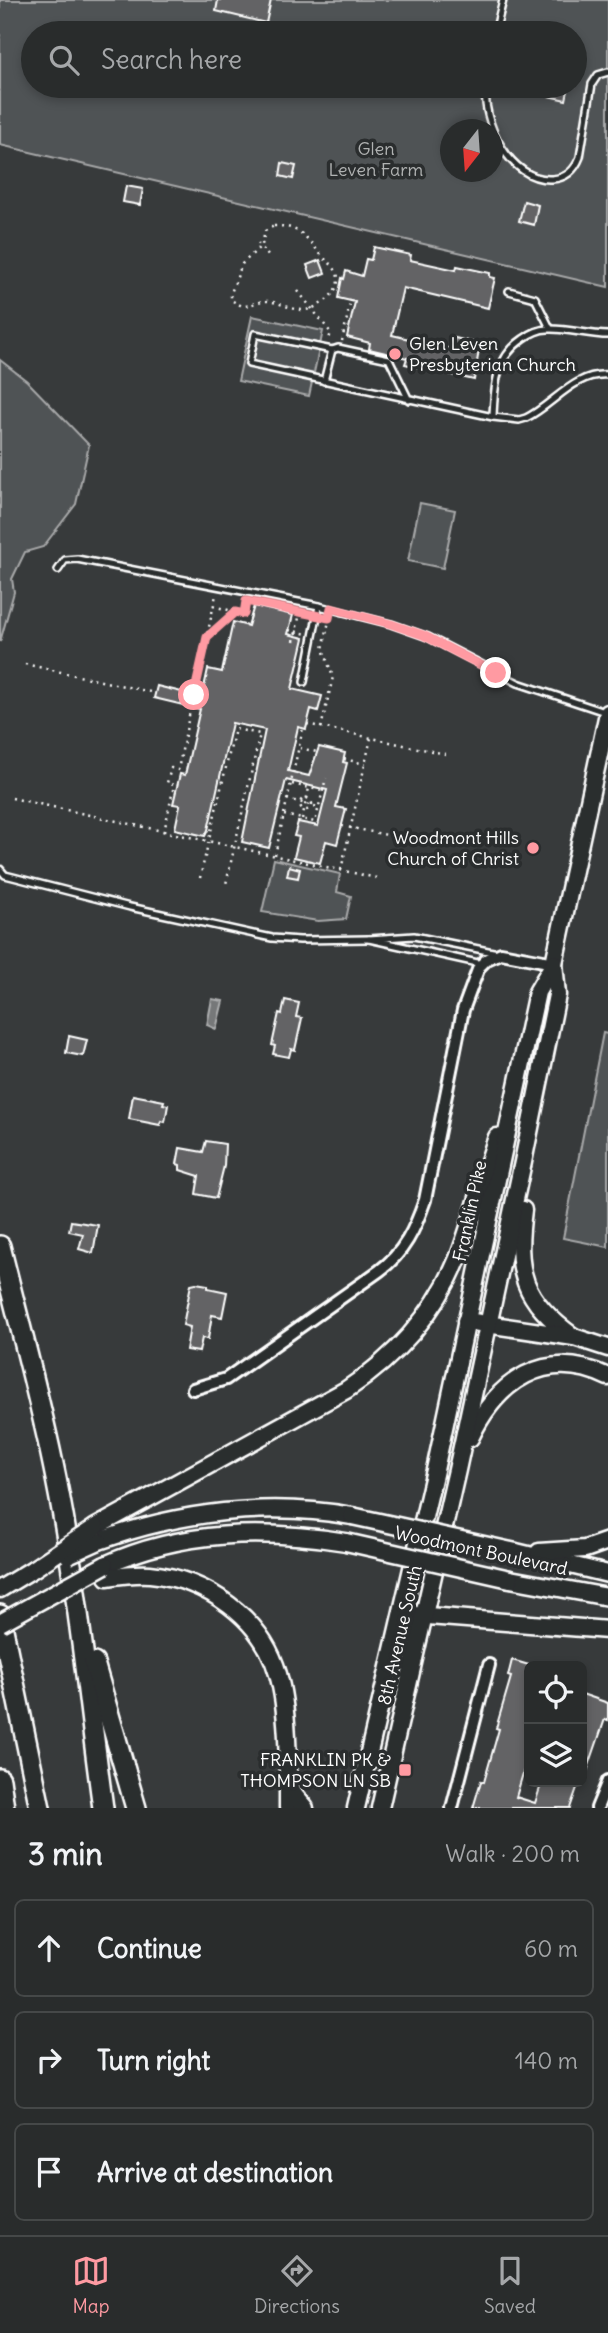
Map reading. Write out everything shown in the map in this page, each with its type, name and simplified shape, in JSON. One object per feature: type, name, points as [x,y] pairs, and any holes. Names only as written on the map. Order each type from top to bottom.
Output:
[{"type":"highway","points":[[0,1246],[53,1464],[80,1618],[103,1808]]},
{"type":"highway","points":[[0,1615],[40,1808]]},
{"type":"highway","points":[[80,1618],[138,1808]]},
{"type":"highway","points":[[0,1779],[4,1808]]},
{"type":"main road","name":"Franklin Pike","points":[[457,1470],[557,995],[554,963],[608,713]]},
{"type":"main road","name":"Franklin Pike","points":[[435,1471],[537,992],[554,963]]},
{"type":"main road","points":[[0,1589],[346,1390],[375,1370],[402,1345],[438,1297],[458,1257],[518,1079]]},
{"type":"main road","points":[[539,1084],[521,1224],[521,1265],[532,1295],[543,1313],[574,1337]]},
{"type":"main road","points":[[466,1321],[574,1337],[608,1348]]},
{"type":"main road","points":[[457,1470],[465,1447],[487,1408],[502,1390],[519,1377],[540,1369],[564,1366],[590,1370],[608,1377]]},
{"type":"main road","name":"8th Avenue South","points":[[380,1808],[457,1470]]},
{"type":"main road","name":"8th Avenue South","points":[[356,1808],[435,1471]]},
{"type":"main road","name":"Woodmont Boulevard","points":[[97,1534],[216,1512],[311,1510],[352,1516],[608,1574]]},
{"type":"main road","name":"Woodmont Boulevard","points":[[106,1571],[142,1550],[209,1536],[277,1533],[346,1542],[510,1579],[608,1597]]},
{"type":"main road","points":[[516,1552],[575,1550],[608,1541]]},
{"type":"main road","points":[[0,1623],[66,1587],[106,1571],[149,1574],[188,1582],[219,1598],[251,1626],[270,1654],[278,1672],[283,1695],[289,1808]]},
{"type":"main road","points":[[404,1612],[424,1617],[608,1630]]},
{"type":"main road","points":[[288,1780],[295,1796],[305,1808]]},
{"type":"street","points":[[193,1389],[216,1384],[232,1376],[386,1266],[407,1241],[425,1200],[463,1010],[471,985],[482,964],[500,953],[554,963]]},
{"type":"street","points":[[452,1808],[489,1665]]},
{"type":"street","points":[[597,1808],[608,1781]]},
{"type":"lane","points":[[498,21],[503,0]]},
{"type":"lane","points":[[486,98],[493,128],[503,149],[515,165],[533,177],[563,178],[577,165],[580,157],[592,84],[598,75],[608,72]]},
{"type":"lane","points":[[509,291],[535,298],[550,328]]},
{"type":"lane","points":[[493,416],[496,382],[504,357],[529,335],[550,328],[608,335]]},
{"type":"lane","points":[[409,400],[389,359],[255,334],[249,364],[409,400],[519,420],[584,379],[598,374],[608,375]]},
{"type":"lane","points":[[324,381],[329,349]]},
{"type":"lane","points":[[58,570],[65,560],[73,558],[331,608],[416,633],[518,683],[608,713]]},
{"type":"lane","points":[[303,682],[319,606]]},
{"type":"lane","points":[[0,869],[5,875],[116,904],[272,938],[300,940],[414,936],[500,953]]},
{"type":"lane","points":[[369,939],[482,964]]},
{"type":"path","points":[[271,227],[295,228],[308,238],[337,276],[335,291],[312,309],[298,310],[285,304],[265,301],[242,306],[231,300],[242,264],[260,245],[264,233],[271,227]]},
{"type":"path","points":[[260,245],[269,257]]},
{"type":"path","points":[[298,291],[331,333],[329,349]]},
{"type":"path","points":[[340,348],[350,304]]},
{"type":"path","points":[[194,695],[218,586]]},
{"type":"path","points":[[213,606],[244,614],[246,601]]},
{"type":"path","points":[[321,728],[333,677],[323,649],[331,608]]},
{"type":"path","points":[[207,637],[235,612]]},
{"type":"path","points":[[294,641],[300,612],[317,616]]},
{"type":"path","points":[[24,664],[155,693]]},
{"type":"path","points":[[164,832],[174,785],[167,783],[170,768],[178,770],[191,706]]},
{"type":"path","points":[[307,724],[450,755]]},
{"type":"path","points":[[275,856],[303,728]]},
{"type":"path","points":[[200,878],[235,729],[260,734],[226,884]]},
{"type":"path","points":[[341,870],[371,738]]},
{"type":"path","points":[[299,748],[317,752]]},
{"type":"path","points":[[344,759],[365,764]]},
{"type":"path","points":[[284,815],[316,822],[326,778]]},
{"type":"path","points":[[291,783],[323,791]]},
{"type":"path","points":[[302,819],[309,788]]},
{"type":"path","points":[[300,802],[307,798]]},
{"type":"path","points":[[307,798],[312,805]]},
{"type":"path","points":[[12,799],[381,879]]},
{"type":"path","points":[[287,799],[319,807]]},
{"type":"path","points":[[300,802],[300,807],[304,810]]},
{"type":"path","points":[[304,810],[312,805]]},
{"type":"path","points":[[342,826],[432,844]]},
{"type":"green space","name":"Glen Leven Farm","points":[[0,0],[608,0],[608,287],[0,145]]},
{"type":"green space","points":[[252,316],[323,331],[309,396],[238,381]]},
{"type":"green space","points":[[0,360],[27,381],[89,445],[76,504],[43,547],[25,552],[12,579],[14,592],[0,642]]},
{"type":"green space","points":[[420,503],[455,510],[443,568],[408,561]]},
{"type":"green space","points":[[274,859],[340,874],[337,892],[351,896],[346,919],[318,921],[262,912]]},
{"type":"green space","points":[[603,1033],[608,1034],[608,1247],[563,1238]]},
{"type":"shaded area","points":[[212,999],[223,1001],[216,1029],[207,1025]]},
{"type":"building","points":[[218,0],[271,0],[266,21],[216,11]]},
{"type":"building","points":[[282,163],[296,166],[293,179],[280,176]]},
{"type":"building","points":[[126,186],[143,189],[140,205],[123,202]]},
{"type":"building","points":[[524,201],[538,205],[534,225],[519,221]]},
{"type":"building","points":[[374,247],[411,255],[410,260],[456,270],[457,266],[490,273],[490,277],[495,278],[488,308],[403,288],[392,335],[452,349],[455,338],[480,344],[474,380],[405,364],[407,358],[369,349],[370,343],[347,337],[355,302],[338,298],[342,278],[344,279],[346,271],[362,276],[366,259],[371,260]]},
{"type":"building","points":[[320,260],[325,273],[312,278],[307,265]]},
{"type":"building","points":[[254,606],[293,615],[288,634],[304,638],[292,689],[322,696],[318,711],[311,709],[306,729],[298,727],[288,771],[309,776],[319,747],[345,753],[343,762],[347,763],[336,807],[346,809],[337,844],[326,841],[320,863],[294,857],[299,837],[294,836],[298,822],[318,826],[327,790],[286,780],[269,848],[242,842],[265,730],[232,723],[205,836],[175,829],[180,805],[173,804],[180,774],[185,775],[200,709],[154,698],[157,686],[202,697],[208,669],[222,672],[233,622],[248,626]]},
{"type":"building","points":[[289,866],[300,869],[298,878],[287,876]]},
{"type":"building","points":[[285,1000],[299,1003],[296,1017],[302,1018],[295,1050],[291,1049],[289,1057],[273,1054],[275,1046],[272,1045],[279,1013],[282,1014]]},
{"type":"building","points":[[69,1036],[87,1040],[83,1056],[66,1053]]},
{"type":"building","points":[[133,1095],[164,1101],[163,1104],[168,1105],[165,1122],[161,1121],[160,1125],[129,1119]]},
{"type":"building","points":[[206,1141],[225,1144],[224,1166],[216,1198],[196,1194],[199,1176],[180,1170],[180,1165],[177,1164],[180,1148],[203,1152]]},
{"type":"building","points":[[71,1221],[98,1225],[93,1253],[79,1249],[83,1234],[69,1231]]},
{"type":"building","points":[[191,1284],[227,1292],[222,1317],[212,1315],[208,1339],[202,1338],[199,1352],[186,1350],[190,1327],[183,1325]]},
{"type":"building","points":[[512,1660],[524,1664],[524,1770],[516,1797],[535,1803],[540,1787],[577,1787],[570,1808],[473,1808],[481,1781],[484,1782],[499,1729],[496,1728],[511,1677],[508,1676]]},
{"type":"building","points":[[587,1696],[608,1703],[608,1720],[605,1719],[587,1771]]},
{"type":"place","name":"Glen Leven Presbyterian Church","points":[[395,354]]},
{"type":"place","name":"Woodmont Hills Church of Christ","points":[[533,848]]},
{"type":"place","name":"FRANKLIN PK & THOMPSON LN SB","points":[[405,1770]]},
{"type":"route","points":[[194,695],[207,637],[235,612],[244,614],[246,601],[329,618],[331,608],[391,624],[428,637],[496,673]]}]
